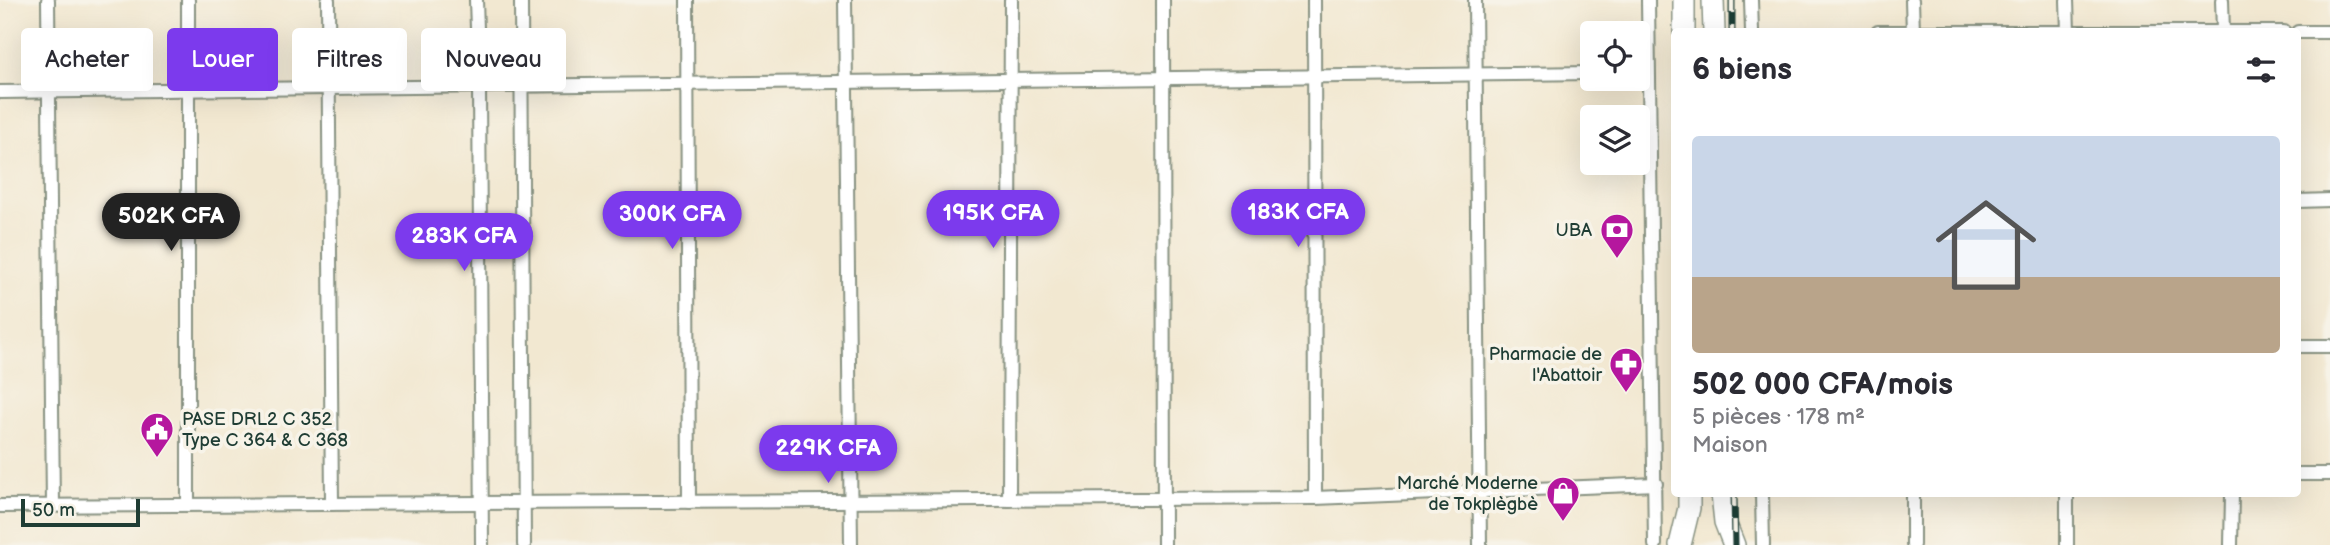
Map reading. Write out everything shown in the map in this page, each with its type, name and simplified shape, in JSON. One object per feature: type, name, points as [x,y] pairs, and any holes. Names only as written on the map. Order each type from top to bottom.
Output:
[{"type":"highway","points":[[1684,0],[1684,28]]},
{"type":"highway","points":[[1713,0],[1714,28]]},
{"type":"highway","points":[[1680,545],[1689,497]]},
{"type":"highway","points":[[1722,497],[1725,523],[1734,545]]},
{"type":"street","points":[[48,0],[48,28]]},
{"type":"street","points":[[188,0],[188,28]]},
{"type":"street","points":[[328,0],[328,28]]},
{"type":"street","points":[[476,0],[477,28]]},
{"type":"street","points":[[521,0],[521,28]]},
{"type":"street","points":[[687,0],[689,502]]},
{"type":"street","points":[[845,0],[851,545]]},
{"type":"street","points":[[1009,500],[1011,0]]},
{"type":"street","points":[[1163,0],[1164,545]]},
{"type":"street","points":[[1314,0],[1315,498]]},
{"type":"street","points":[[1475,0],[1480,545]]},
{"type":"street","points":[[1647,21],[1648,0]]},
{"type":"street","points":[[1751,0],[1752,28]]},
{"type":"street","points":[[1912,0],[1913,28]]},
{"type":"street","points":[[2067,0],[2068,28]]},
{"type":"street","points":[[2222,0],[2223,28]]},
{"type":"street","points":[[2301,32],[2330,32]]},
{"type":"street","points":[[566,85],[1580,73]]},
{"type":"street","points":[[0,92],[49,91],[53,506]]},
{"type":"street","points":[[188,91],[188,505]]},
{"type":"street","points":[[329,91],[332,504]]},
{"type":"street","points":[[479,91],[482,545]]},
{"type":"street","points":[[521,91],[524,545]]},
{"type":"street","points":[[1644,91],[1656,484],[1655,545]]},
{"type":"street","points":[[2301,201],[2330,200]]},
{"type":"street","points":[[2301,346],[2330,346]]},
{"type":"street","points":[[2301,474],[2330,474]]},
{"type":"street","points":[[0,506],[1315,498],[1656,484]]},
{"type":"street","points":[[1762,497],[1763,545]]},
{"type":"street","points":[[1913,497],[1913,545]]},
{"type":"street","points":[[2067,497],[2067,545]]},
{"type":"street","points":[[2231,545],[2232,497]]},
{"type":"railway","points":[[1732,0],[1732,28]]},
{"type":"railway","points":[[1734,497],[1735,545]]},
{"type":"place","name":"UBA","points":[[1617,260]]},
{"type":"place","name":"Pharmacie de l'Abattoir","points":[[1626,394]]},
{"type":"place","name":"PASE DRL2 C 352 Type C 364 & C 368","points":[[157,459]]},
{"type":"place","name":"Marché Moderne de Tokplègbè","points":[[1563,523]]}]
